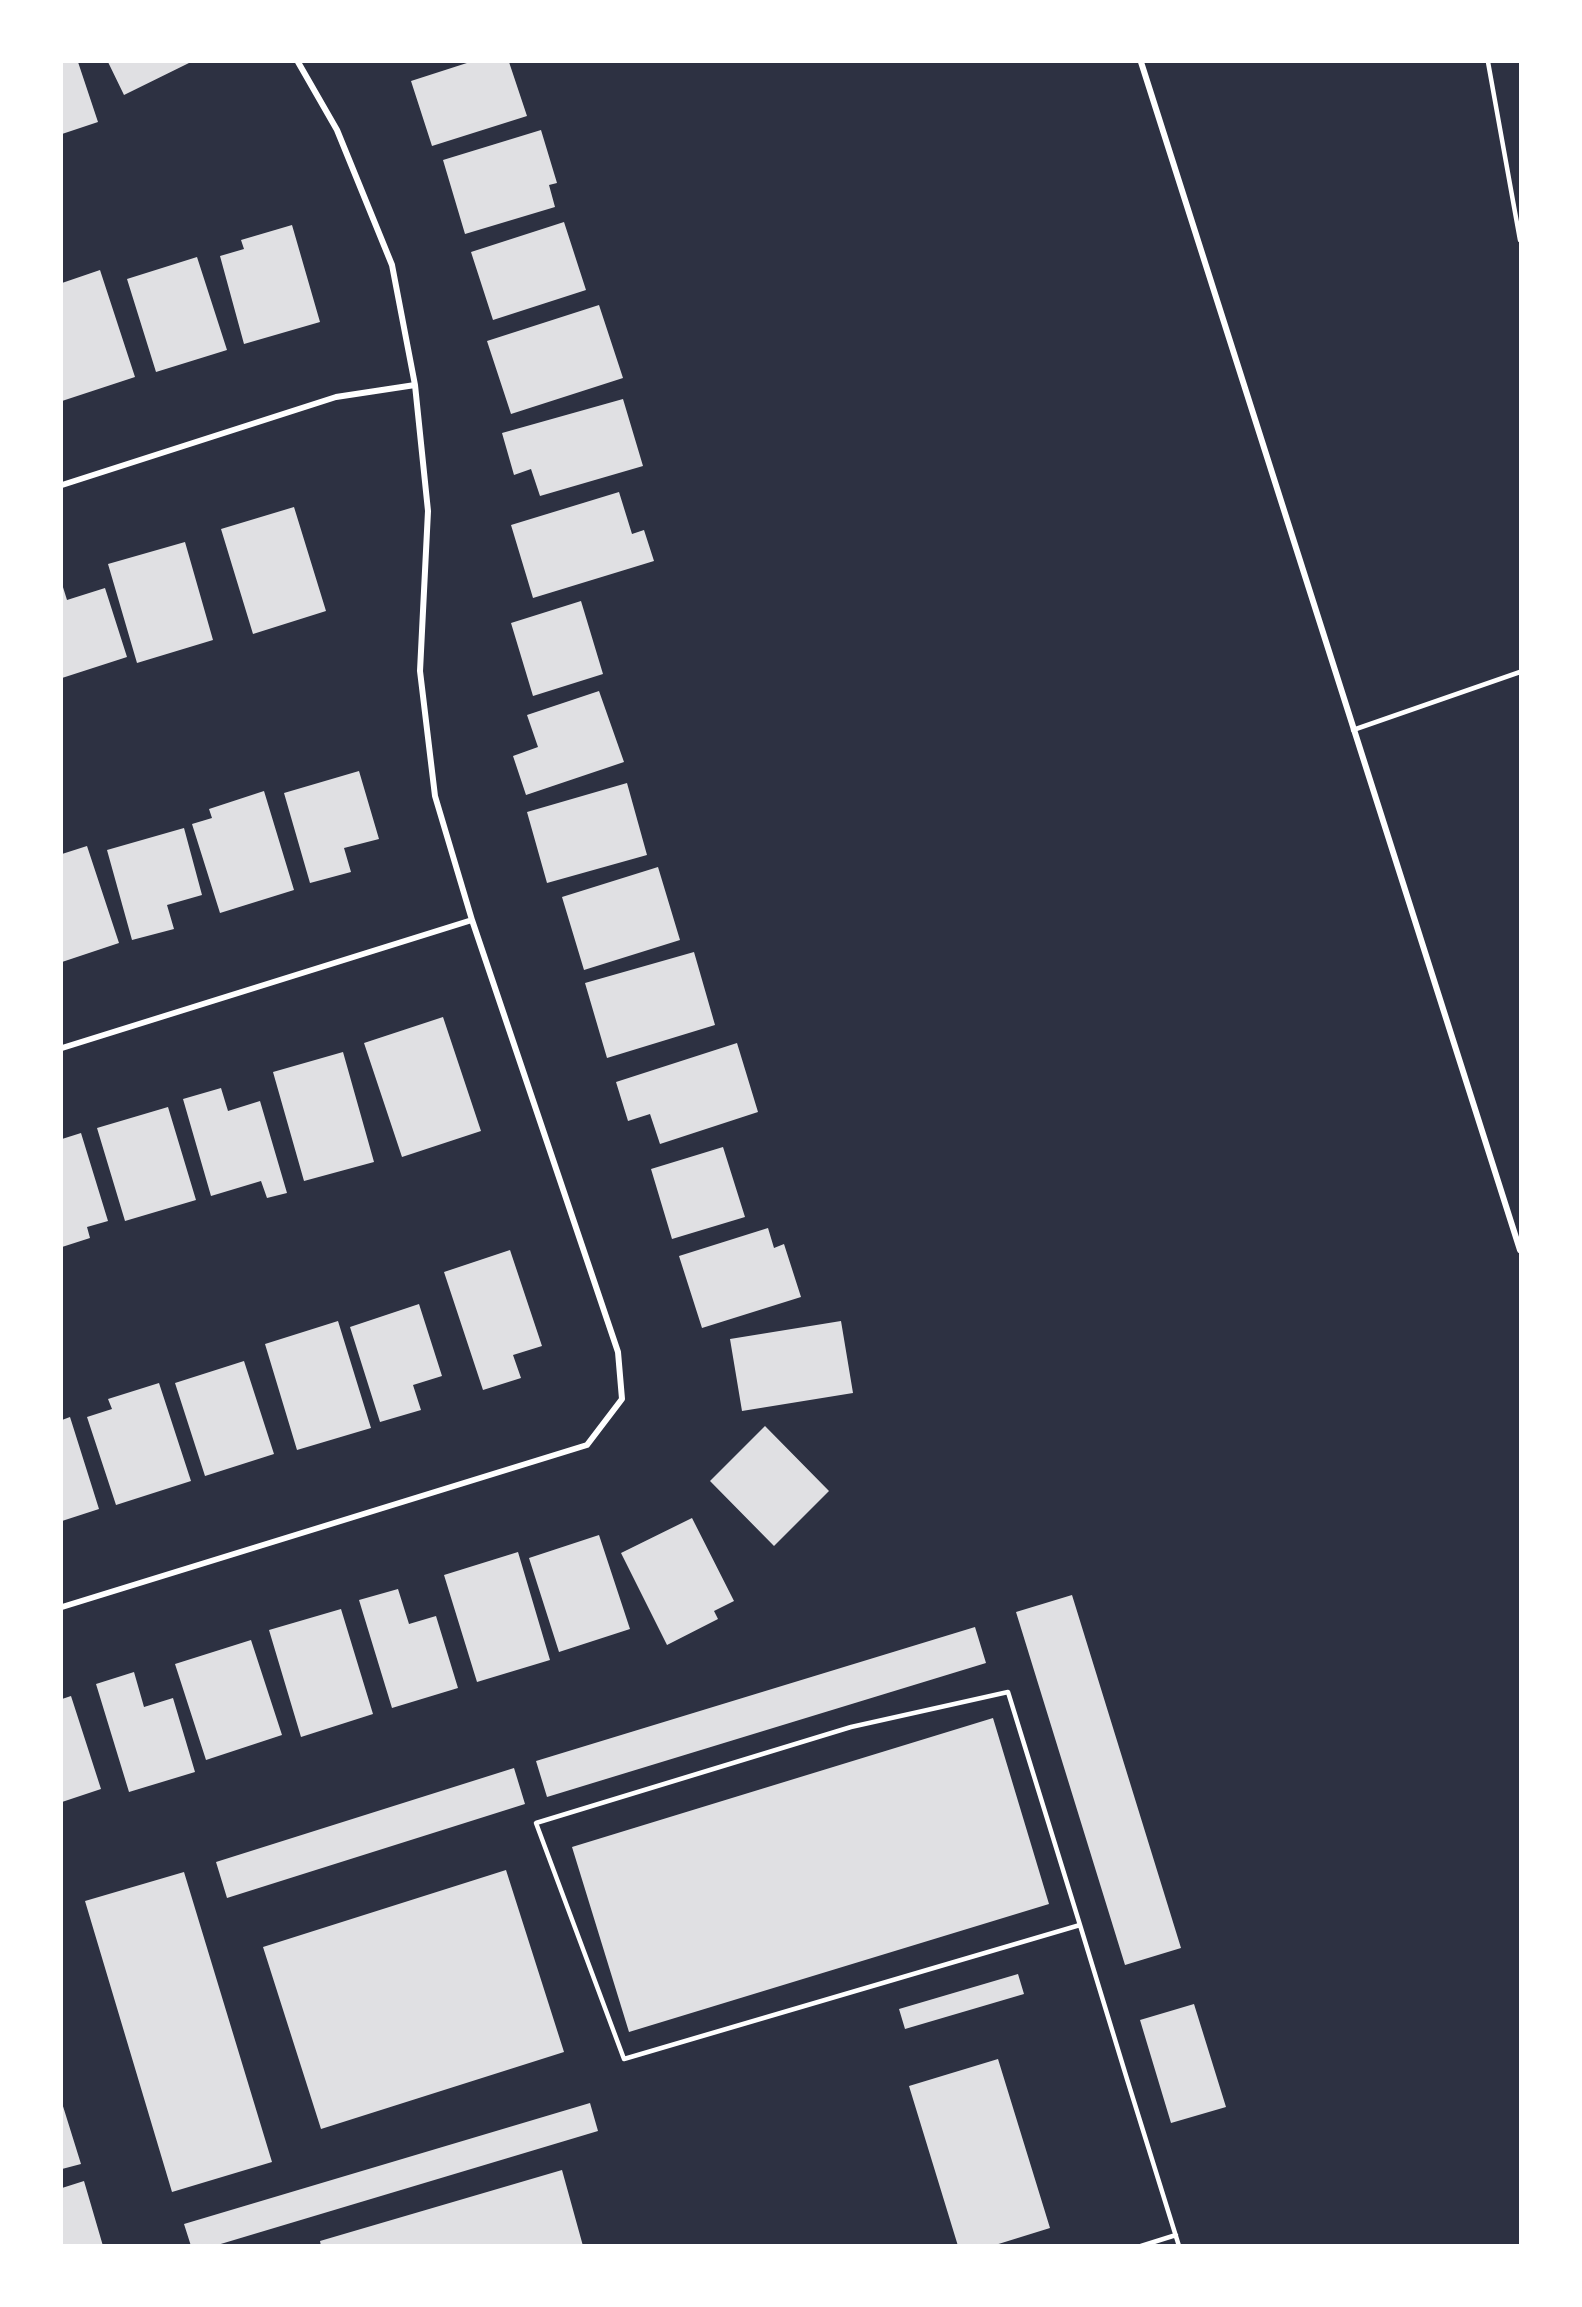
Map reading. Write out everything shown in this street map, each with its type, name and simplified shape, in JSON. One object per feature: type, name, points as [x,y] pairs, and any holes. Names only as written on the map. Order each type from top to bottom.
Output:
[{"type":"street","points":[[62,1607],[587,1445],[622,1399],[618,1352],[472,920],[435,796],[420,671],[428,511],[415,385],[392,265],[337,130],[298,62]]},
{"type":"street","points":[[1141,62],[1521,1250]]},
{"type":"street","points":[[62,485],[336,397],[415,385]]},
{"type":"street","points":[[62,1048],[472,920]]},
{"type":"lane","points":[[1488,62],[1521,240]]},
{"type":"lane","points":[[1353,730],[1521,672]]},
{"type":"lane","points":[[1080,1925],[624,2059],[536,1823],[850,1727],[1008,1692],[1176,2235],[1179,2246]]},
{"type":"lane","points":[[1141,2246],[1176,2235]]},
{"type":"building","points":[[62,62],[78,62],[98,122],[62,134]]},
{"type":"building","points":[[108,62],[191,62],[124,95]]},
{"type":"building","points":[[470,62],[509,62],[527,116],[432,146],[411,81]]},
{"type":"building","points":[[541,130],[557,183],[549,185],[555,207],[465,234],[443,160]]},
{"type":"building","points":[[564,222],[586,290],[493,320],[471,252]]},
{"type":"building","points":[[292,225],[320,322],[244,344],[220,256],[244,249],[241,240]]},
{"type":"building","points":[[197,257],[227,350],[156,372],[127,279]]},
{"type":"building","points":[[100,270],[135,377],[62,401],[62,283]]},
{"type":"building","points":[[599,305],[623,378],[511,414],[487,341]]},
{"type":"building","points":[[623,399],[643,466],[540,496],[531,469],[514,475],[502,433]]},
{"type":"building","points":[[619,492],[632,534],[644,530],[654,561],[533,598],[511,525]]},
{"type":"building","points":[[294,507],[326,611],[253,634],[221,529]]},
{"type":"building","points":[[185,542],[213,640],[137,663],[108,564]]},
{"type":"building","points":[[62,584],[67,600],[105,588],[127,657],[62,678]]},
{"type":"building","points":[[581,601],[603,674],[533,696],[511,623]]},
{"type":"building","points":[[599,691],[624,762],[526,795],[513,756],[538,747],[527,715]]},
{"type":"building","points":[[359,771],[379,839],[344,848],[351,872],[310,883],[284,793]]},
{"type":"building","points":[[627,783],[647,855],[547,883],[527,812]]},
{"type":"building","points":[[264,791],[294,890],[220,913],[192,824],[212,818],[209,809]]},
{"type":"building","points":[[184,828],[202,895],[167,905],[174,929],[132,940],[107,850]]},
{"type":"building","points":[[87,846],[119,943],[62,962],[62,854]]},
{"type":"building","points":[[658,867],[680,940],[584,970],[562,897]]},
{"type":"building","points":[[694,952],[715,1025],[607,1058],[585,983]]},
{"type":"building","points":[[443,1017],[481,1131],[402,1157],[364,1043]]},
{"type":"building","points":[[737,1043],[758,1112],[660,1144],[650,1114],[628,1121],[616,1082]]},
{"type":"building","points":[[343,1052],[374,1162],[304,1181],[273,1072]]},
{"type":"building","points":[[221,1088],[228,1111],[260,1101],[287,1193],[267,1198],[261,1181],[211,1196],[183,1099]]},
{"type":"building","points":[[168,1107],[196,1200],[125,1221],[97,1128]]},
{"type":"building","points":[[81,1133],[108,1221],[87,1227],[90,1238],[62,1247],[62,1139]]},
{"type":"building","points":[[723,1147],[745,1217],[672,1239],[651,1169]]},
{"type":"building","points":[[768,1228],[774,1248],[784,1244],[801,1297],[702,1328],[679,1256]]},
{"type":"building","points":[[510,1250],[542,1346],[513,1355],[521,1378],[483,1390],[444,1272]]},
{"type":"building","points":[[419,1304],[442,1376],[413,1385],[421,1410],[380,1422],[350,1327]]},
{"type":"building","points":[[338,1321],[371,1428],[297,1450],[265,1344]]},
{"type":"building","points":[[841,1321],[853,1393],[742,1411],[730,1339]]},
{"type":"building","points":[[244,1361],[274,1454],[205,1476],[175,1383]]},
{"type":"building","points":[[159,1383],[191,1481],[116,1505],[87,1417],[112,1409],[108,1399]]},
{"type":"building","points":[[70,1417],[99,1509],[62,1521],[62,1420]]},
{"type":"building","points":[[765,1426],[829,1491],[774,1546],[710,1481]]},
{"type":"building","points":[[692,1518],[734,1601],[714,1611],[718,1619],[667,1645],[621,1553]]},
{"type":"building","points":[[599,1535],[630,1629],[559,1652],[529,1558]]},
{"type":"building","points":[[518,1552],[550,1660],[477,1682],[444,1575]]},
{"type":"building","points":[[398,1589],[409,1624],[436,1616],[458,1688],[392,1708],[359,1600]]},
{"type":"building","points":[[1072,1595],[1181,1948],[1125,1965],[1016,1612]]},
{"type":"building","points":[[341,1609],[373,1714],[301,1737],[269,1630]]},
{"type":"building","points":[[975,1627],[986,1663],[547,1797],[536,1761]]},
{"type":"building","points":[[251,1640],[282,1735],[206,1760],[175,1664]]},
{"type":"building","points":[[134,1672],[144,1707],[173,1698],[195,1772],[129,1792],[96,1684]]},
{"type":"building","points":[[71,1696],[101,1789],[62,1802],[62,1699]]},
{"type":"building","points":[[993,1718],[1049,1904],[629,2032],[572,1847]]},
{"type":"building","points":[[514,1768],[525,1804],[227,1898],[216,1862]]},
{"type":"building","points":[[506,1870],[564,2052],[321,2129],[263,1947]]},
{"type":"building","points":[[184,1872],[272,2162],[172,2192],[85,1901]]},
{"type":"building","points":[[1018,1974],[1024,1994],[905,2029],[899,2009]]},
{"type":"building","points":[[1194,2004],[1226,2107],[1171,2123],[1140,2020]]},
{"type":"building","points":[[998,2059],[1050,2228],[992,2246],[958,2246],[909,2086]]},
{"type":"building","points":[[62,2103],[81,2164],[62,2169]]},
{"type":"building","points":[[590,2103],[598,2131],[214,2246],[191,2246],[184,2224]]},
{"type":"building","points":[[562,2170],[583,2246],[321,2246],[320,2241]]},
{"type":"building","points":[[84,2181],[103,2246],[62,2246],[62,2188]]}]
